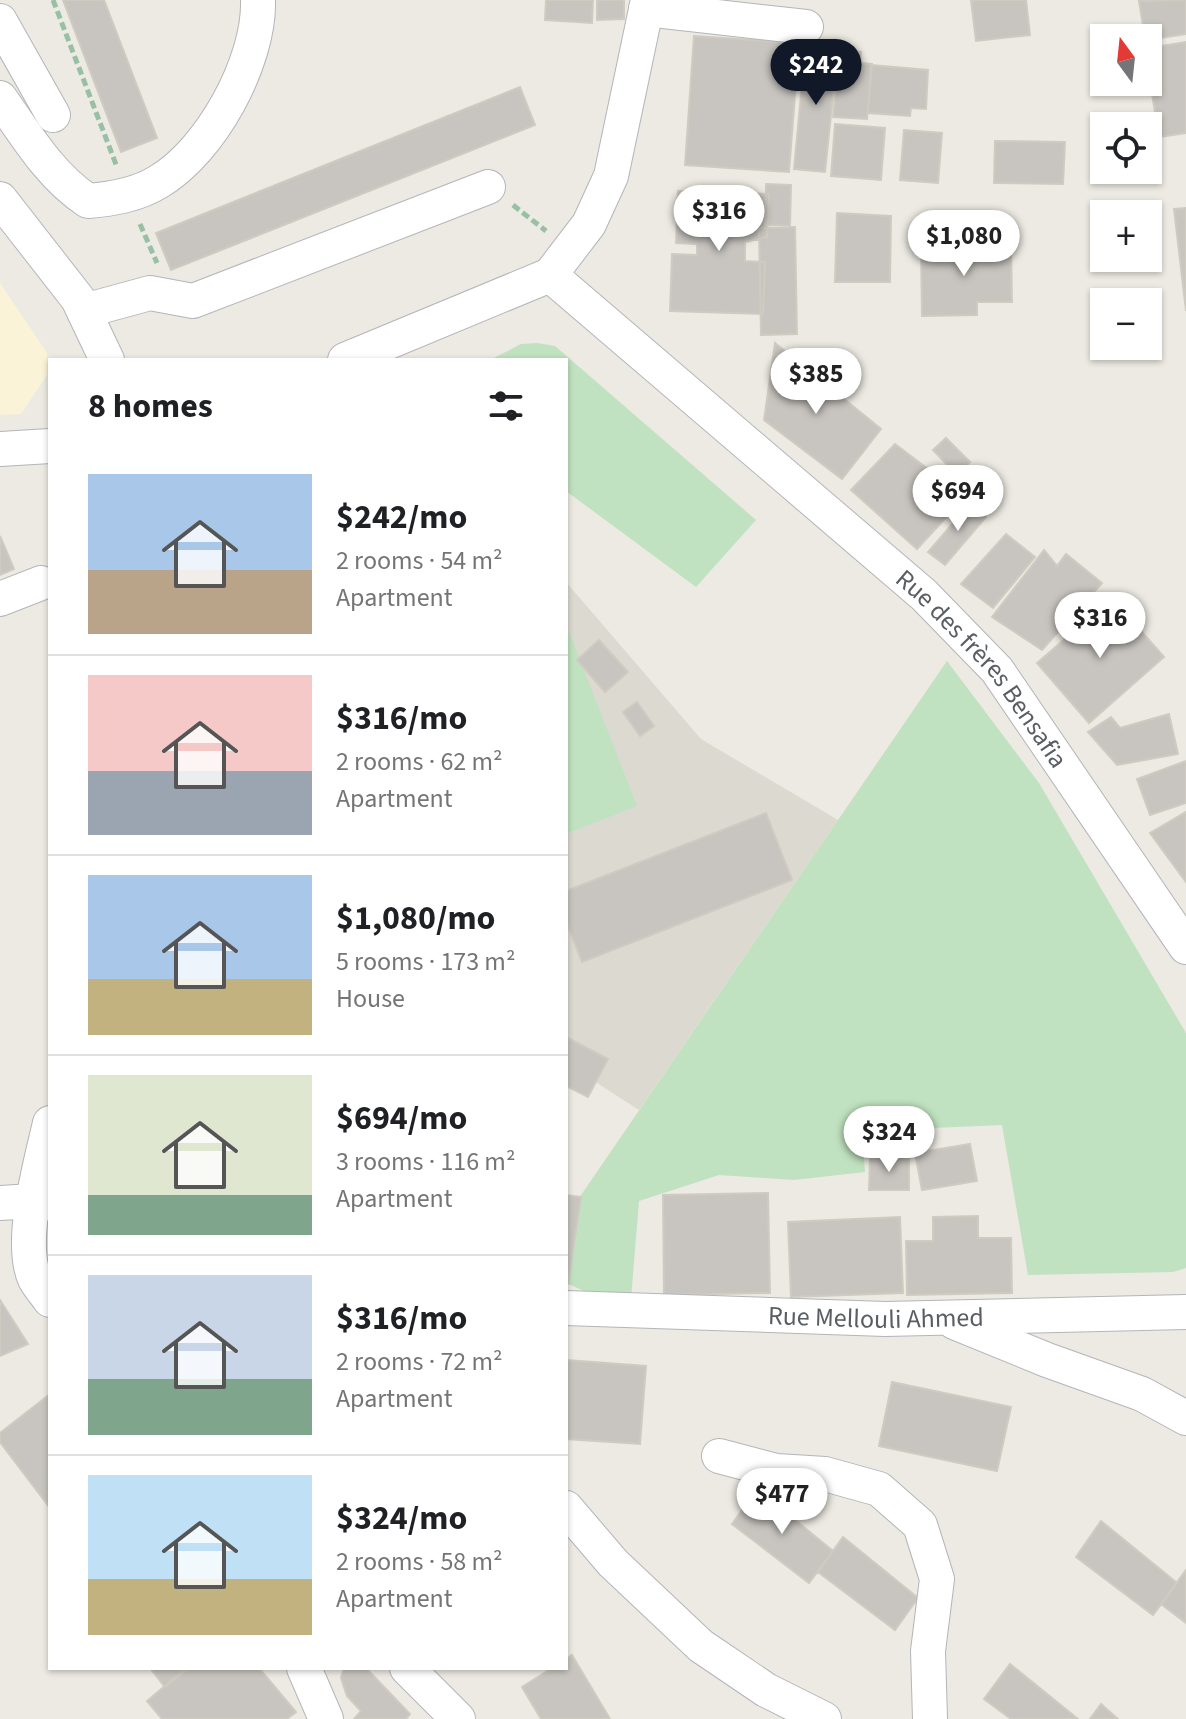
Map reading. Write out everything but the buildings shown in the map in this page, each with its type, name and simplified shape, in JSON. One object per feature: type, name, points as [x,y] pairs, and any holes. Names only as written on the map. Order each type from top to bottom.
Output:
[{"type":"street","points":[[0,98],[51,169],[70,189],[88,201],[127,194],[160,181],[181,163],[200,144],[231,99],[249,56],[258,0]]},
{"type":"street","points":[[350,358],[550,275],[589,224],[611,176],[647,5],[806,27]]},
{"type":"street","points":[[0,21],[53,115]]},
{"type":"street","points":[[84,311],[150,293],[193,301],[497,193]]},
{"type":"street","points":[[0,199],[78,299],[106,358]]},
{"type":"street","name":"Rue des frères Bensafia","points":[[550,275],[924,595],[997,670],[1186,947]]},
{"type":"street","points":[[0,449],[48,446]]},
{"type":"street","points":[[0,599],[41,583]]},
{"type":"street","points":[[48,1130],[28,1202],[29,1251],[35,1278],[48,1297]]},
{"type":"street","name":"Rue Mellouli Ahmed","points":[[568,1308],[885,1319],[1186,1312]]},
{"type":"street","points":[[940,1316],[1047,1360],[1142,1394],[1186,1418]]},
{"type":"street","points":[[719,1456],[776,1471],[825,1474],[879,1489],[920,1525],[937,1579],[928,1651],[930,1719]]},
{"type":"street","points":[[568,1510],[613,1563],[701,1646],[766,1690],[824,1719]]},
{"type":"street","points":[[305,1670],[326,1719]]},
{"type":"street","points":[[409,1670],[458,1719]]},
{"type":"path","points":[[53,0],[159,270]]},
{"type":"path","points":[[497,193],[547,231]]},
{"type":"shaded area","points":[[0,283],[47,353],[47,375],[21,414],[0,415]]},
{"type":"shaded area","points":[[568,584],[701,739],[838,820],[639,1110],[568,1064]]},
{"type":"green space","points":[[521,344],[555,346],[756,520],[696,587],[568,492],[568,358],[494,358]]},
{"type":"green space","points":[[568,632],[637,806],[568,833]]},
{"type":"green space","points":[[947,661],[1039,783],[1186,1033],[1186,1268],[1173,1272],[1028,1275],[1002,1125],[862,1131],[865,1172],[794,1180],[719,1175],[639,1201],[630,1311],[568,1284],[568,1214]]}]
